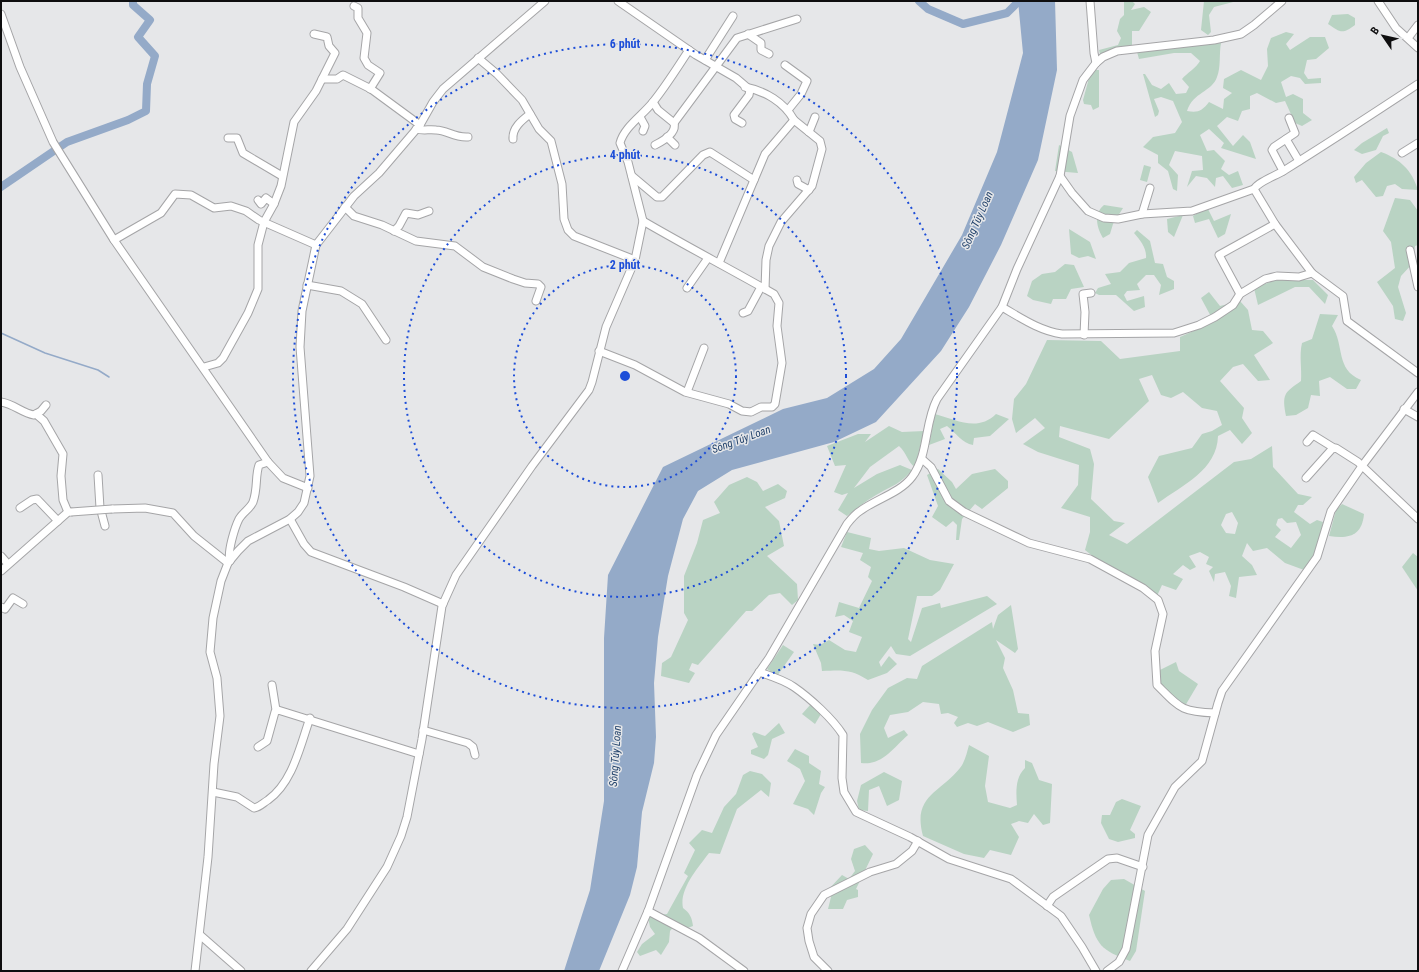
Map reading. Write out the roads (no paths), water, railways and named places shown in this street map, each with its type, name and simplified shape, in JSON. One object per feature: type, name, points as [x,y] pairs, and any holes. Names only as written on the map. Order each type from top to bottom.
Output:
[{"type":"street","points":[[195,971],[208,857],[220,716],[217,678],[210,652],[213,618],[221,581],[229,562],[248,541],[290,520],[304,503],[308,488],[310,466],[300,347],[302,311],[316,245],[354,196],[380,173],[418,127],[433,102],[443,89],[545,1]]},
{"type":"street","points":[[618,1],[689,50],[736,78],[750,90],[749,95],[734,115],[735,119],[742,123]]},
{"type":"street","points":[[1090,1],[1096,63]]},
{"type":"street","points":[[622,971],[648,911],[696,775],[716,735],[759,672],[847,524],[860,510],[910,479],[922,459],[932,411],[937,399],[1002,306],[1017,269],[1060,176],[1070,116],[1083,80],[1096,63],[1103,57],[1117,51],[1214,40],[1241,34],[1254,26],[1282,1]]},
{"type":"street","points":[[1378,1],[1396,28],[1418,48]]},
{"type":"street","points":[[354,6],[358,8],[358,18],[367,33],[364,58],[368,66],[380,73],[370,89]]},
{"type":"street","points":[[1,14],[20,67],[53,142],[114,240],[204,367],[268,462],[283,478],[308,488]]},
{"type":"street","points":[[705,60],[733,16]]},
{"type":"street","points":[[655,145],[667,137],[675,128],[674,123],[715,65],[737,38],[797,19]]},
{"type":"street","points":[[1408,38],[1418,25]]},
{"type":"street","points":[[204,367],[218,363],[223,358],[248,314],[258,289],[256,252],[264,222],[274,204],[281,186],[294,122],[322,79],[335,53],[329,46],[327,36],[314,34]]},
{"type":"street","points":[[748,34],[761,43],[761,50],[769,54]]},
{"type":"street","points":[[311,971],[347,929],[387,867],[407,817],[419,754],[443,604],[456,575],[532,466],[589,390],[606,326],[635,260],[643,221],[628,162],[620,143],[629,127],[653,102],[689,50]]},
{"type":"street","points":[[478,58],[497,74],[522,100],[545,137],[551,141],[562,184],[564,218],[568,230],[574,236],[635,260]]},
{"type":"street","points":[[785,65],[806,81],[801,94],[788,110]]},
{"type":"street","points":[[322,79],[337,79],[343,75],[370,89],[424,131],[436,130],[456,137],[468,137]]},
{"type":"street","points":[[1060,176],[1072,193],[1093,215],[1118,219],[1142,214],[1192,211],[1254,189],[1300,161],[1418,84]]},
{"type":"street","points":[[743,313],[750,307],[763,288],[766,260],[774,233],[781,222],[809,190],[814,182],[822,146],[820,141],[794,120],[788,110],[762,91],[745,87]]},
{"type":"street","points":[[653,102],[658,110],[674,123]]},
{"type":"street","points":[[513,139],[513,134],[517,126],[530,114]]},
{"type":"street","points":[[640,117],[645,126],[643,130]]},
{"type":"street","points":[[809,132],[815,118]]},
{"type":"street","points":[[1283,171],[1272,150],[1296,132],[1289,118]]},
{"type":"street","points":[[719,263],[765,154],[794,120]]},
{"type":"street","points":[[667,137],[675,145]]},
{"type":"street","points":[[228,138],[237,138],[243,153],[282,176]]},
{"type":"street","points":[[1286,139],[1300,161]]},
{"type":"street","points":[[1402,153],[1418,143]]},
{"type":"street","points":[[632,176],[657,197],[662,197],[703,155],[710,152],[754,180]]},
{"type":"street","points":[[797,180],[798,184],[809,190]]},
{"type":"street","points":[[1142,214],[1150,188]]},
{"type":"street","points":[[1254,189],[1275,224],[1312,273],[1343,296],[1347,321],[1418,373]]},
{"type":"street","points":[[114,240],[161,214],[175,194],[191,195],[214,208],[231,206],[246,211],[264,222],[316,245]]},
{"type":"street","points":[[258,200],[261,204],[266,198],[274,204]]},
{"type":"street","points":[[345,207],[354,216],[416,241],[455,246],[483,267],[525,284],[538,284],[541,287],[536,301]]},
{"type":"street","points":[[394,231],[399,226],[406,213],[418,215],[429,211]]},
{"type":"street","points":[[599,352],[635,365],[687,392],[729,404],[746,412],[761,407],[774,406],[782,363],[777,326],[779,303],[774,294],[643,221]]},
{"type":"street","points":[[1240,294],[1220,255],[1275,224]]},
{"type":"street","points":[[1410,250],[1418,287]]},
{"type":"street","points":[[687,288],[708,258]]},
{"type":"street","points":[[1002,306],[1051,333],[1084,335],[1174,333],[1199,325],[1215,317],[1233,306],[1240,294],[1271,276],[1299,277],[1312,273]]},
{"type":"street","points":[[307,285],[341,290],[362,304],[386,340]]},
{"type":"street","points":[[1084,335],[1085,312],[1083,294],[1091,292]]},
{"type":"street","points":[[687,392],[704,348]]},
{"type":"street","points":[[1107,971],[1118,962],[1126,949],[1149,832],[1175,787],[1202,761],[1222,691],[1317,556],[1330,512],[1362,466],[1418,392]]},
{"type":"street","points":[[1,402],[10,403],[29,414],[36,414],[41,411],[46,404]]},
{"type":"street","points":[[1404,409],[1418,417]]},
{"type":"street","points":[[36,414],[44,421],[63,454],[61,476],[63,500],[70,512]]},
{"type":"street","points":[[1307,442],[1314,436],[1334,448],[1339,449],[1362,466],[1418,519]]},
{"type":"street","points":[[1306,478],[1334,448]]},
{"type":"street","points":[[922,459],[931,467],[949,501],[964,512],[1029,543],[1090,559],[1143,588],[1158,600],[1163,614],[1155,651],[1157,685],[1175,704],[1191,712],[1215,713]]},
{"type":"street","points":[[229,562],[231,545],[240,519],[249,509],[257,491],[257,471],[259,465],[268,462]]},
{"type":"street","points":[[98,475],[100,509],[105,526]]},
{"type":"street","points":[[20,508],[32,500],[37,499],[58,521]]},
{"type":"street","points":[[1,571],[70,512],[112,508],[145,508],[173,512],[194,536],[229,562]]},
{"type":"street","points":[[290,520],[304,544],[311,552],[443,604]]},
{"type":"street","points":[[1,556],[8,564]]},
{"type":"street","points":[[11,599],[14,597],[23,604]]},
{"type":"street","points":[[11,599],[14,605],[13,607]]},
{"type":"street","points":[[1,607],[5,609],[11,599]]},
{"type":"street","points":[[759,672],[794,687],[830,719],[841,731],[843,735],[842,778],[844,792],[856,812],[949,859],[1007,876],[1063,918],[1096,971]]},
{"type":"street","points":[[258,747],[268,741],[276,710],[272,685]]},
{"type":"street","points":[[276,710],[310,718],[330,727],[368,737],[419,754]]},
{"type":"street","points":[[213,792],[237,798],[254,808],[259,807],[274,796],[292,768],[310,718]]},
{"type":"street","points":[[423,730],[468,743],[473,747],[475,756]]},
{"type":"street","points":[[828,971],[814,957],[807,928],[811,914],[824,895],[849,884],[870,872],[896,864],[912,851],[918,842]]},
{"type":"street","points":[[1047,906],[1053,898],[1108,859],[1117,858],[1143,867]]},
{"type":"street","points":[[648,911],[699,938],[744,971]]},
{"type":"street","points":[[200,935],[241,971]]},
{"type":"street","points":[[730,971],[735,964]]},
{"type":"water","name":"Sông Túy Loan","points":[[1018,1],[1055,1],[1057,70],[1038,160],[1001,245],[969,307],[941,351],[876,422],[834,442],[732,470],[698,491],[683,519],[668,576],[658,637],[654,683],[656,737],[654,763],[642,812],[637,867],[630,895],[599,971],[564,971],[590,890],[604,801],[604,638],[608,575],[663,467],[783,409],[827,398],[874,369],[901,339],[962,235],[997,152],[1023,53]]},
{"type":"waterway","points":[[1,187],[67,142],[128,120],[146,111],[147,84],[155,56],[138,37],[150,20],[133,5],[133,1]]},
{"type":"waterway","points":[[919,1],[928,9],[963,24],[1007,13],[1019,1]]},
{"type":"waterway","points":[[1,333],[45,353],[98,370],[109,377]]}]
